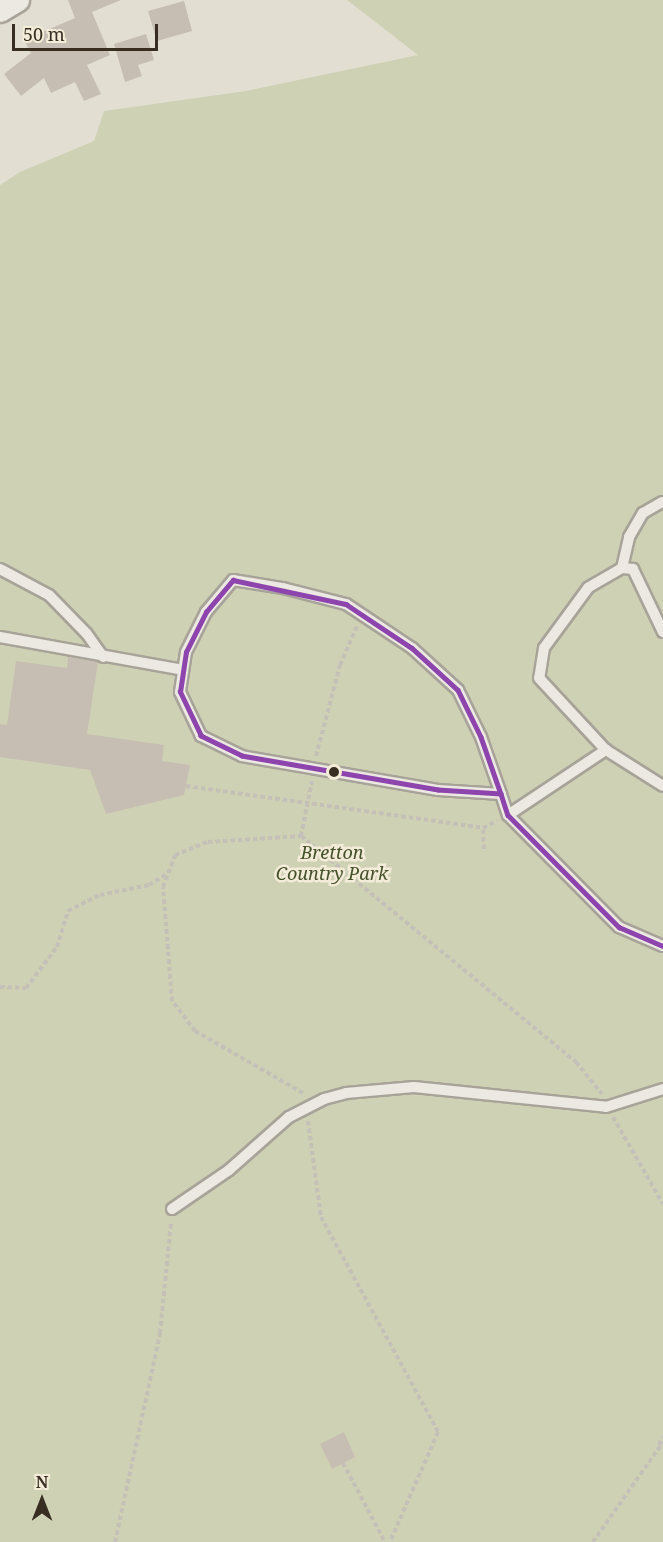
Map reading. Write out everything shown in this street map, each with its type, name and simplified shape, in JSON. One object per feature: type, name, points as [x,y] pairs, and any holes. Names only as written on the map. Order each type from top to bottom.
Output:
[{"type":"street","points":[[0,11],[18,0]]},
{"type":"lane","points":[[622,568],[629,537],[644,513],[662,502]]},
{"type":"lane","points":[[0,568],[49,595],[87,634],[103,657]]},
{"type":"lane","points":[[663,632],[633,569],[622,568],[588,588],[544,648],[538,678],[606,750],[663,786]]},
{"type":"lane","points":[[501,794],[438,790],[314,770],[242,756],[201,736],[180,692],[186,652],[206,612],[233,580],[346,604],[412,648],[458,690],[501,794],[508,815],[620,927],[663,946]]},
{"type":"lane","points":[[0,637],[183,670]]},
{"type":"lane","points":[[508,815],[606,750]]},
{"type":"lane","points":[[172,1209],[229,1170],[290,1117],[346,1093],[414,1087],[606,1107],[663,1089]]},
{"type":"path","points":[[301,836],[314,770],[340,665],[362,615]]},
{"type":"path","points":[[186,786],[483,828],[508,815]]},
{"type":"path","points":[[483,828],[484,849]]},
{"type":"path","points":[[390,1542],[438,1432],[321,1216],[304,1094],[195,1031],[172,1001],[163,886],[175,855],[208,842],[301,836],[576,1062],[600,1089],[606,1107],[663,1204]]},
{"type":"path","points":[[0,987],[26,988],[57,947],[68,911],[100,895],[149,885],[168,873]]},
{"type":"path","points":[[115,1542],[160,1333],[172,1209]]},
{"type":"path","points":[[593,1542],[663,1437]]},
{"type":"path","points":[[658,1445],[663,1442]]},
{"type":"path","points":[[343,1463],[384,1542]]},
{"type":"green space","name":"Bretton Country Park","points":[[347,0],[663,0],[663,1542],[0,1542],[0,185],[20,172],[94,141],[104,111],[246,91],[418,55]]},
{"type":"building","points":[[68,0],[121,0],[92,12],[110,55],[87,65],[101,94],[84,101],[75,82],[51,93],[44,78],[21,96],[4,74],[31,53],[24,40],[75,18]]},
{"type":"building","points":[[184,1],[192,31],[157,41],[148,11]]},
{"type":"building","points":[[146,34],[154,60],[138,65],[142,76],[125,82],[114,44]]},
{"type":"building","points":[[68,657],[98,662],[87,734],[164,745],[162,761],[190,765],[184,795],[106,814],[90,770],[0,757],[0,724],[7,725],[16,661],[67,668]]},
{"type":"building","points":[[344,1432],[355,1457],[332,1469],[320,1444]]},
{"type":"transit line","points":[[233,580],[346,604],[412,648],[458,690],[481,737],[501,794],[438,790],[242,756],[201,736],[180,692],[186,652],[206,612],[233,580]]},
{"type":"transit line","points":[[501,794],[508,815],[619,927],[663,946]]}]
